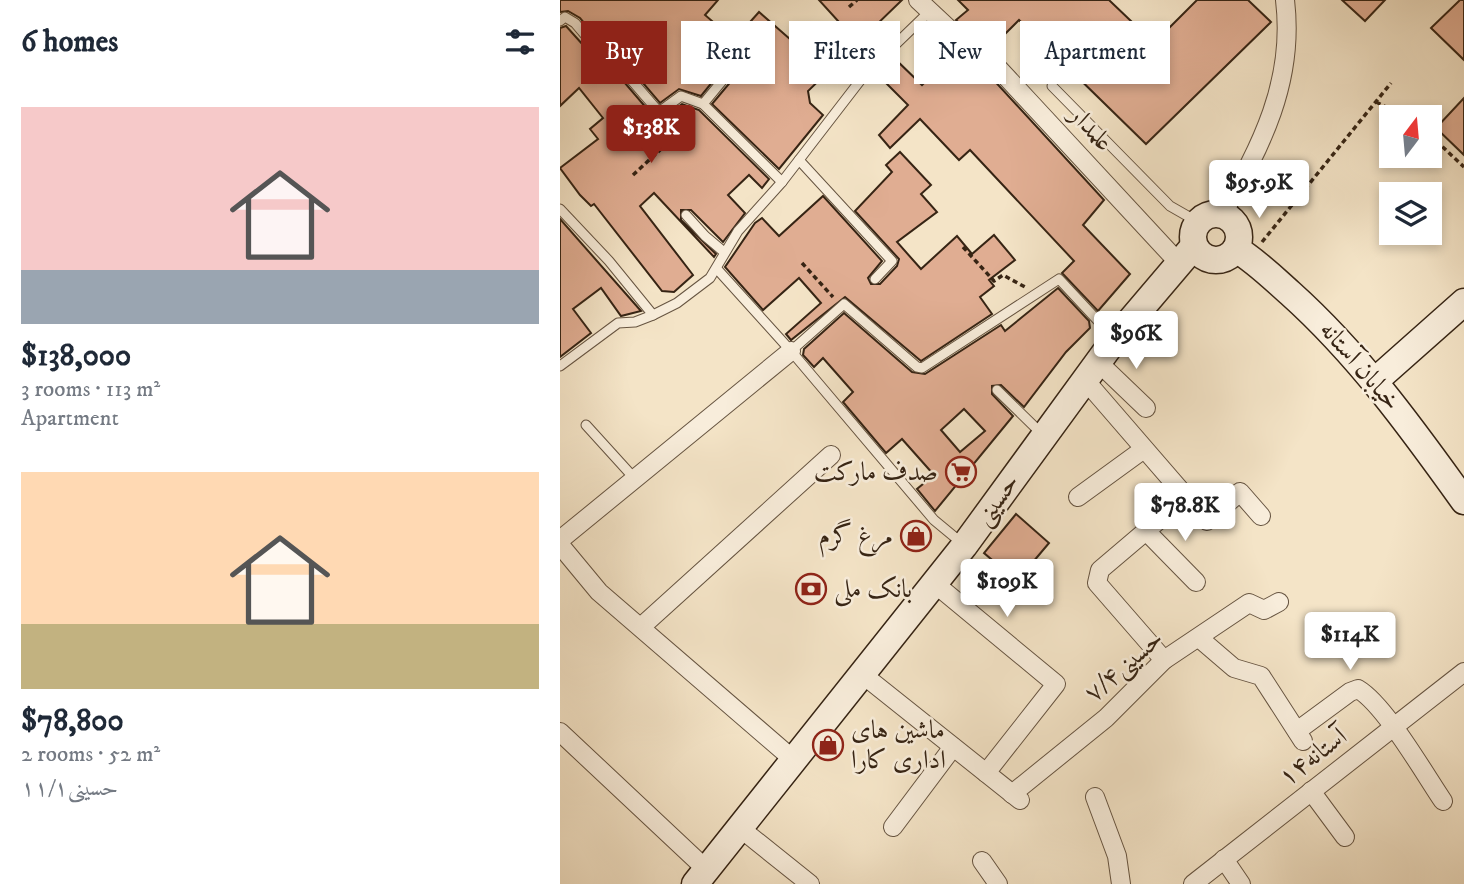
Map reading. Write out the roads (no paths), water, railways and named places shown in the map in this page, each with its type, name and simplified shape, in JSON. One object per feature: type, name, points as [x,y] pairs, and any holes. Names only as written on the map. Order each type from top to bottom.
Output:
[{"type":"street","points":[[1198,236],[1261,146],[1276,104],[1288,27],[1285,0]]},
{"type":"street","name":"علمدار","points":[[923,6],[968,47],[986,55],[1198,236]]},
{"type":"street","points":[[1236,225],[1243,253],[1211,260],[1198,236],[1236,225]]},
{"type":"street","name":"حسینی","points":[[701,877],[964,545],[1115,339],[1198,236]]},
{"type":"street","name":"خیابان آستانه","points":[[1243,253],[1315,316],[1375,381],[1464,501]]},
{"type":"street","points":[[1375,381],[1464,302]]},
{"type":"street","points":[[791,351],[560,543],[599,592],[794,761]]},
{"type":"street","points":[[1091,371],[1146,408]]},
{"type":"street","points":[[1091,371],[1144,449],[1207,521],[1240,492],[1261,516]]},
{"type":"street","points":[[1078,497],[1144,449]]},
{"type":"street","points":[[641,626],[831,455]]},
{"type":"street","points":[[1164,660],[1097,583],[1100,570],[1186,497]]},
{"type":"street","points":[[1146,531],[1196,582]]},
{"type":"street","points":[[862,674],[986,773],[1056,684],[934,583]]},
{"type":"street","name":"حسینی۷/۴","points":[[986,773],[1016,797],[1106,718],[1164,660],[1249,603],[1264,610],[1279,602]]},
{"type":"street","points":[[1199,638],[1234,668],[1261,676],[1300,736],[1358,689],[1366,694],[1443,800]]},
{"type":"street","name":"آستانه۱۴","points":[[1193,884],[1464,672]]},
{"type":"street","points":[[560,732],[701,877]]},
{"type":"street","points":[[893,827],[953,747]]},
{"type":"street","points":[[1311,791],[1345,837]]},
{"type":"street","points":[[1095,797],[1117,856],[1121,884]]},
{"type":"street","points":[[740,828],[810,884]]},
{"type":"street","points":[[1224,859],[1241,884]]},
{"type":"street","points":[[982,861],[998,884]]},
{"type":"lane","points":[[561,361],[618,323],[635,322],[677,303],[717,270],[724,252],[738,231],[782,182],[866,73],[923,6]]},
{"type":"lane","points":[[560,21],[565,17],[575,23],[615,70],[621,68],[659,112],[681,96],[703,104],[782,182]]},
{"type":"lane","points":[[703,104],[720,84]]},
{"type":"lane","points":[[1052,86],[1198,236]]},
{"type":"lane","points":[[799,160],[892,261],[875,279]]},
{"type":"lane","points":[[560,209],[610,261],[653,315]]},
{"type":"lane","points":[[686,215],[724,252]]},
{"type":"lane","points":[[717,270],[791,351],[934,520],[964,545]]},
{"type":"lane","points":[[791,351],[843,305],[917,367],[922,368],[1059,279],[1115,339]]},
{"type":"lane","points":[[997,390],[1044,436]]},
{"type":"lane","points":[[586,425],[635,479]]},
{"type":"place","name":"صدف مارکت","points":[[961,472]]},
{"type":"place","name":"مرغ گرم","points":[[916,536]]},
{"type":"place","name":"بانک ملی","points":[[811,589]]},
{"type":"place","name":"ماشین های اداری کارا","points":[[828,745]]}]
